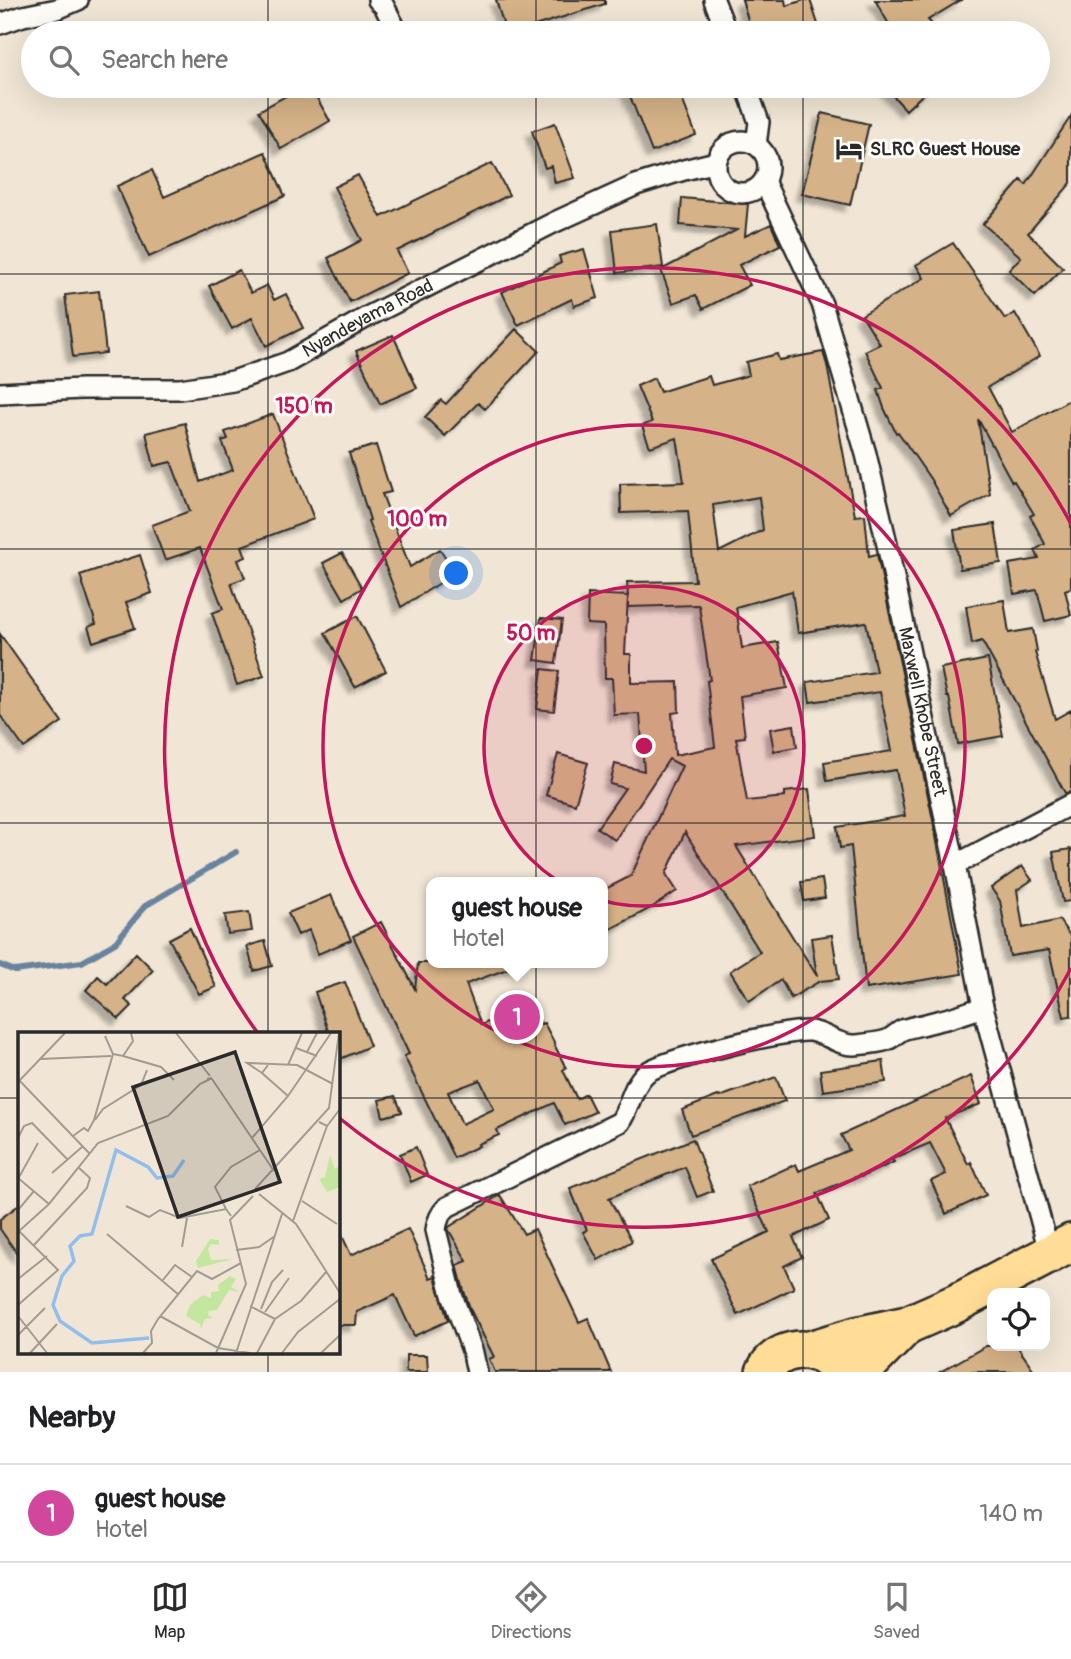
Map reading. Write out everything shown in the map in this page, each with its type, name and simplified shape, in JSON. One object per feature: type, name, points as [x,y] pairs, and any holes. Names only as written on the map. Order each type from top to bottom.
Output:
[{"type":"highway","points":[[765,1372],[778,1357],[791,1351],[810,1350],[907,1325],[957,1303],[1061,1249]]},
{"type":"highway","points":[[860,1372],[907,1325]]},
{"type":"highway","points":[[810,1350],[827,1358],[838,1372]]},
{"type":"street","points":[[0,24],[57,9],[78,0]]},
{"type":"street","points":[[378,0],[392,21]]},
{"type":"street","points":[[713,0],[722,21]]},
{"type":"street","points":[[750,98],[759,122],[756,145]]},
{"type":"street","points":[[736,141],[756,145],[767,161],[768,171],[764,181],[747,192],[728,189],[720,182],[716,172],[719,153],[726,145],[736,141]]},
{"type":"street","name":"Nyandeyama Road","points":[[0,393],[82,389],[180,389],[233,381],[288,362],[367,317],[567,216],[636,185],[716,162]]},
{"type":"street","name":"Maxwell Khobe Street","points":[[764,181],[822,304],[866,454],[983,1007],[1061,1249]]},
{"type":"street","points":[[955,865],[1071,804]]},
{"type":"street","points":[[477,1372],[452,1295],[436,1230],[441,1213],[447,1207],[620,1122],[638,1084],[646,1073],[659,1066],[720,1047],[795,1031],[818,1033],[839,1043],[853,1045],[888,1040],[902,1030],[983,1007]]},
{"type":"building","points":[[496,0],[605,0],[605,4],[550,21],[502,21]]},
{"type":"building","points":[[742,0],[785,0],[786,6],[810,0],[817,21],[748,21]]},
{"type":"building","points":[[875,0],[961,0],[929,21],[887,21]]},
{"type":"building","points":[[282,98],[317,98],[330,121],[281,149],[259,111]]},
{"type":"building","points":[[631,98],[682,98],[696,135],[652,152]]},
{"type":"building","points":[[895,98],[919,98],[906,110]]},
{"type":"building","points":[[822,113],[869,124],[850,205],[802,194]]},
{"type":"building","points":[[1071,116],[1071,183],[1028,233],[1063,268],[1035,296],[1009,270],[1021,257],[983,224],[1021,180],[1026,185]]},
{"type":"building","points":[[555,123],[575,178],[555,183],[551,166],[545,168],[532,131]]},
{"type":"building","points":[[265,152],[285,196],[149,257],[117,186],[152,170],[164,197]]},
{"type":"building","points":[[492,163],[509,195],[397,251],[408,273],[350,302],[328,258],[362,240],[334,187],[358,175],[381,217]]},
{"type":"building","points":[[682,198],[748,204],[745,236],[771,224],[780,245],[739,265],[750,285],[703,309],[696,295],[673,303],[661,270],[737,230],[680,225]]},
{"type":"building","points":[[657,224],[663,267],[617,273],[612,230]]},
{"type":"building","points":[[953,243],[1005,319],[1015,313],[1040,356],[988,387],[1012,432],[1071,399],[1071,588],[1065,590],[1071,615],[1045,621],[1037,590],[1014,594],[1009,564],[1039,559],[1035,550],[1045,544],[1030,516],[1034,514],[1014,481],[1012,482],[978,419],[990,494],[951,516],[931,480],[898,432],[896,433],[878,390],[883,388],[865,351],[880,344],[862,315],[924,278],[916,265]]},
{"type":"building","points":[[584,249],[598,298],[574,306],[572,299],[518,325],[502,292],[561,263],[559,256]]},
{"type":"building","points":[[239,270],[251,293],[267,285],[274,300],[286,294],[303,328],[266,346],[252,318],[232,329],[209,286]]},
{"type":"building","points":[[99,291],[106,353],[73,357],[65,295]]},
{"type":"building","points":[[516,329],[539,351],[485,409],[478,403],[445,436],[425,417],[441,400],[446,404]]},
{"type":"building","points":[[393,335],[417,388],[380,404],[356,351]]},
{"type":"building","points":[[823,352],[827,365],[855,516],[865,515],[869,556],[877,554],[932,815],[962,974],[866,989],[851,846],[840,848],[837,827],[905,816],[896,770],[827,781],[824,762],[892,751],[880,692],[810,702],[807,682],[876,672],[866,622],[798,633],[792,591],[736,607],[742,648],[778,642],[787,688],[740,696],[745,737],[736,738],[747,801],[785,797],[785,792],[809,789],[815,836],[736,846],[817,976],[811,938],[832,935],[839,979],[820,981],[791,998],[781,980],[749,1001],[730,971],[760,952],[685,832],[666,874],[677,891],[608,930],[608,888],[631,876],[682,766],[669,759],[615,840],[597,828],[625,788],[610,784],[615,764],[644,771],[640,714],[614,715],[612,678],[605,678],[604,625],[587,624],[588,594],[628,596],[627,582],[695,581],[688,511],[621,513],[620,484],[684,482],[677,438],[650,447],[642,426],[652,422],[637,386],[654,378],[660,392],[709,376],[712,385],[749,375],[746,362],[777,354],[779,360]],"holes":[[[759,497],[763,530],[719,552],[713,505]],[[628,596],[628,607],[699,606],[710,680],[707,681],[715,747],[675,755],[672,713],[679,712],[678,682],[631,683],[631,654],[625,654]]]},
{"type":"building","points":[[273,414],[314,519],[242,546],[246,557],[238,560],[245,578],[231,583],[264,676],[237,685],[212,613],[223,609],[200,548],[165,560],[152,525],[190,511],[171,462],[154,466],[146,433],[185,423],[200,482],[233,470],[222,441],[228,439],[225,432]]},
{"type":"building","points":[[376,445],[391,492],[382,494],[410,567],[440,549],[456,573],[401,607],[368,521],[370,520],[349,453]]},
{"type":"building","points":[[995,524],[1001,563],[960,569],[954,530]]},
{"type":"building","points":[[342,553],[362,588],[344,599],[323,563]]},
{"type":"building","points":[[140,555],[152,593],[126,602],[135,628],[93,642],[88,627],[96,624],[80,575]]},
{"type":"building","points":[[1004,600],[1009,633],[1033,629],[1035,652],[1055,719],[1071,710],[1071,792],[1065,793],[982,641],[972,644],[966,606]]},
{"type":"building","points":[[357,616],[386,671],[355,687],[325,633]]},
{"type":"building","points":[[541,618],[562,620],[556,663],[535,660]]},
{"type":"building","points":[[0,634],[62,722],[24,748],[0,715]]},
{"type":"building","points":[[988,659],[1003,736],[958,744],[941,668]]},
{"type":"building","points":[[542,669],[559,671],[554,711],[537,709]]},
{"type":"building","points":[[794,725],[797,747],[774,751],[770,729]]},
{"type":"building","points":[[558,754],[588,763],[575,804],[546,795]]},
{"type":"building","points":[[1071,849],[1071,901],[1063,902],[1053,852]]},
{"type":"building","points":[[1022,866],[1032,880],[1017,890],[1023,928],[1059,920],[1071,937],[1071,1016],[1064,1017],[1049,950],[1010,956],[1000,901],[991,888]]},
{"type":"building","points":[[822,879],[825,898],[804,901],[801,882]]},
{"type":"building","points":[[331,895],[351,940],[318,954],[309,930],[298,935],[288,913]]},
{"type":"building","points":[[249,912],[252,931],[228,934],[225,915]]},
{"type":"building","points":[[381,922],[415,989],[418,963],[426,963],[426,968],[510,968],[466,984],[481,1025],[532,1004],[541,1024],[544,1023],[555,1044],[566,1068],[563,1070],[577,1099],[586,1094],[595,1112],[565,1125],[554,1103],[497,1130],[499,1135],[454,1158],[404,1056],[409,1054],[353,936]],"holes":[[[480,1080],[494,1109],[462,1124],[448,1092]]]},
{"type":"building","points":[[190,928],[216,987],[199,994],[169,939]]},
{"type":"building","points":[[265,941],[272,966],[254,971],[247,946]]},
{"type":"building","points":[[136,953],[153,970],[125,1000],[132,1006],[119,1019],[86,990],[98,976],[107,984]]},
{"type":"building","points":[[345,982],[370,1046],[340,1059],[340,1032],[328,1032],[315,992]]},
{"type":"building","points":[[883,1061],[886,1082],[823,1091],[820,1070]]},
{"type":"building","points":[[971,1076],[981,1104],[945,1118],[968,1164],[971,1162],[986,1195],[946,1214],[931,1181],[946,1174],[930,1143],[892,1159],[894,1162],[861,1177],[860,1175],[817,1193],[829,1220],[793,1237],[802,1257],[784,1266],[794,1288],[738,1315],[711,1259],[769,1232],[747,1186],[796,1164],[799,1171],[849,1150],[841,1135]]},
{"type":"building","points":[[776,1077],[785,1101],[691,1135],[682,1110]]},
{"type":"building","points":[[395,1096],[402,1112],[383,1117],[379,1100]]},
{"type":"building","points":[[693,1139],[713,1191],[697,1197],[685,1167],[609,1198],[632,1241],[598,1260],[583,1232],[587,1230],[570,1188]]},
{"type":"building","points":[[416,1147],[427,1175],[411,1182],[400,1154]]},
{"type":"building","points":[[500,1195],[524,1234],[535,1229],[579,1322],[588,1318],[611,1372],[495,1372],[489,1359],[494,1357],[471,1311],[457,1265],[467,1261],[448,1229]]},
{"type":"building","points":[[18,1206],[18,1255],[0,1229],[0,1219]]},
{"type":"building","points":[[408,1229],[430,1278],[435,1276],[448,1321],[414,1336],[395,1295],[357,1312],[356,1325],[340,1325],[340,1231],[351,1255]]},
{"type":"building","points":[[987,1346],[987,1351],[1020,1351],[1035,1372],[940,1372]]},
{"type":"building","points":[[406,1355],[427,1355],[428,1372],[406,1372]]},
{"type":"waterway","points":[[0,965],[15,971],[82,962],[115,943],[145,906],[236,852]]},
{"type":"place","name":"SLRC Guest House","points":[[849,149]]},
{"type":"place","name":"guest house","points":[[517,1017]]}]
